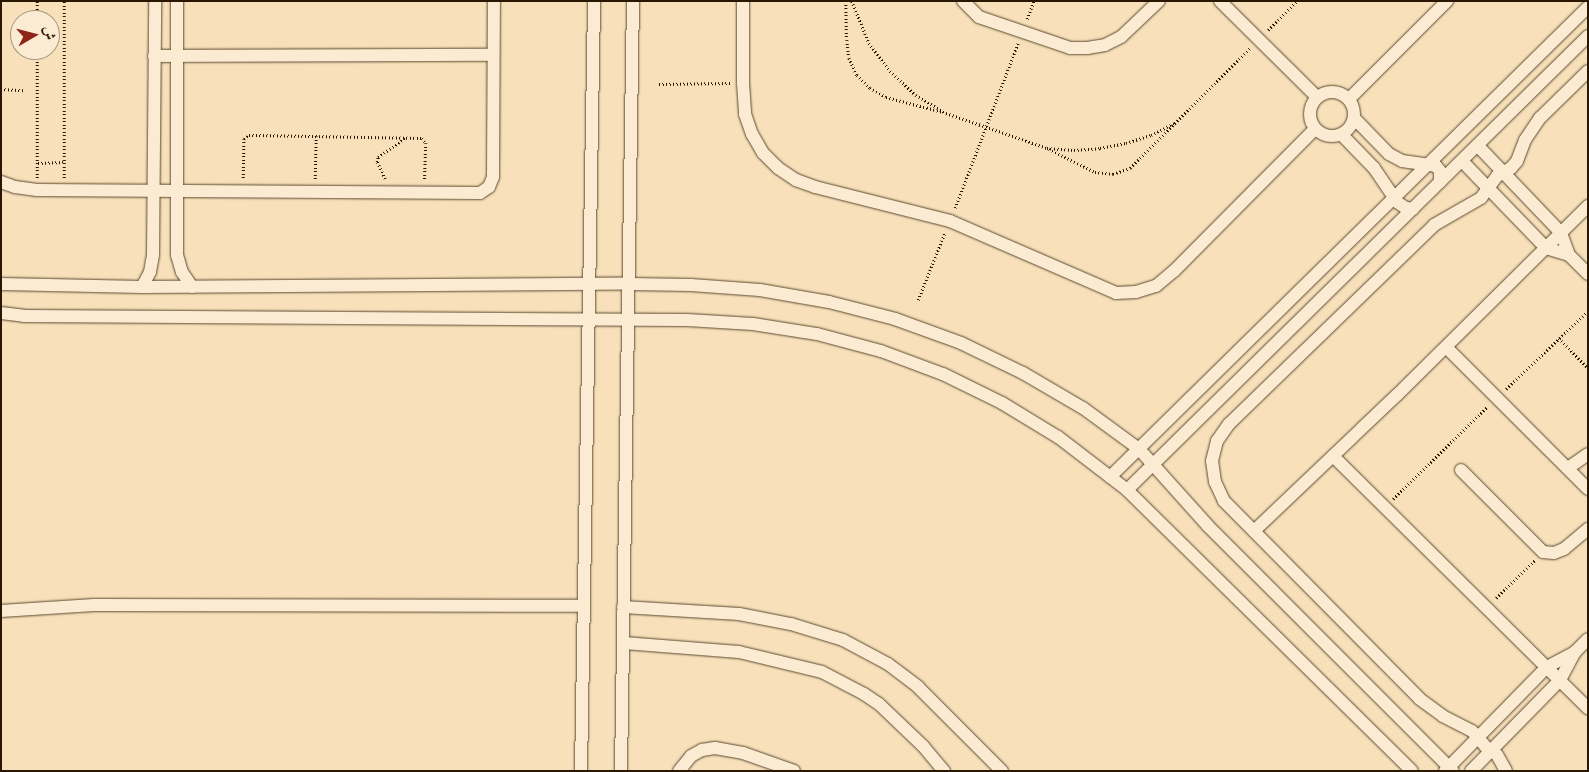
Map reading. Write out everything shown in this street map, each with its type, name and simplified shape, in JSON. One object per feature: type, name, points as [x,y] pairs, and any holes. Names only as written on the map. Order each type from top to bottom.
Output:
[{"type":"street","points":[[142,287],[150,272],[153,255],[155,1]]},
{"type":"street","points":[[177,1],[176,255],[182,272],[192,287]]},
{"type":"street","points":[[1,182],[16,187],[37,190],[480,193],[490,187],[492,182],[494,1]]},
{"type":"street","points":[[581,771],[594,1]]},
{"type":"street","points":[[621,771],[630,320],[633,1]]},
{"type":"street","points":[[744,1],[743,83],[745,114],[752,134],[763,153],[778,168],[796,180],[815,187],[950,221],[1116,293],[1136,292],[1156,286],[1315,129]]},
{"type":"street","points":[[962,1],[979,17],[1070,48],[1105,45],[1121,37],[1159,1]]},
{"type":"street","points":[[1220,1],[1317,97]]},
{"type":"street","points":[[1349,99],[1447,1]]},
{"type":"street","points":[[1110,477],[1588,7]]},
{"type":"street","points":[[1128,490],[1588,36]]},
{"type":"street","points":[[154,56],[493,55]]},
{"type":"street","points":[[1506,771],[1502,761],[1464,726],[1443,716],[1420,699],[1224,500],[1215,482],[1212,461],[1217,441],[1229,424],[1434,225],[1452,213],[1472,205],[1503,172],[1517,161],[1525,140],[1540,118],[1588,71]]},
{"type":"street","points":[[1333,91],[1349,99],[1352,104],[1354,118],[1352,125],[1342,135],[1332,137],[1323,135],[1315,129],[1309,113],[1317,97],[1333,91]]},
{"type":"street","points":[[1354,118],[1389,154],[1409,162],[1430,164],[1440,171],[1440,182]]},
{"type":"street","points":[[1342,135],[1374,168],[1394,199],[1406,208],[1412,209]]},
{"type":"street","points":[[1478,146],[1561,233],[1569,255],[1588,274]]},
{"type":"street","points":[[1374,168],[1389,154]]},
{"type":"street","points":[[1462,161],[1546,248],[1569,255]]},
{"type":"street","points":[[1505,206],[1521,191]]},
{"type":"street","points":[[1254,531],[1588,206]]},
{"type":"street","points":[[153,255],[176,255]]},
{"type":"street","points":[[1,284],[142,287],[630,284],[760,290],[829,302],[896,319],[960,343],[1023,373],[1083,408],[1139,449],[1154,463],[1208,526],[1449,769],[1546,667],[1575,652]]},
{"type":"street","points":[[1,313],[24,316],[687,320],[752,324],[817,334],[881,351],[943,374],[1002,403],[1058,437],[1128,490],[1412,771]]},
{"type":"street","points":[[1446,346],[1587,487]]},
{"type":"street","points":[[1568,468],[1588,454]]},
{"type":"street","points":[[1333,456],[1588,708]]},
{"type":"street","points":[[1461,470],[1543,552],[1554,553],[1564,549],[1588,529]]},
{"type":"street","points":[[1,611],[41,606],[94,605],[584,606]]},
{"type":"street","points":[[624,607],[739,614],[791,624],[843,640],[888,664],[918,687],[1002,771]]},
{"type":"street","points":[[1471,771],[1560,680],[1575,652],[1588,639]]},
{"type":"street","points":[[624,644],[739,652],[822,672],[879,704],[923,746],[944,771]]},
{"type":"street","points":[[1494,721],[1507,734]]},
{"type":"street","points":[[679,771],[692,756],[702,750],[715,748],[743,753],[794,771]]},
{"type":"path","points":[[64,1],[64,190]]},
{"type":"path","points":[[846,1],[849,58],[857,75],[870,88],[886,97],[946,112],[1047,148],[1096,172],[1113,174],[1130,168],[1297,1]]},
{"type":"path","points":[[852,1],[869,42],[890,71],[916,94],[946,112]]},
{"type":"path","points":[[987,127],[1034,1]]},
{"type":"path","points":[[37,60],[37,190]]},
{"type":"path","points":[[659,84],[743,83]]},
{"type":"path","points":[[1,89],[23,90]]},
{"type":"path","points":[[1047,148],[1074,150],[1109,146],[1152,135],[1175,123]]},
{"type":"path","points":[[243,191],[244,139],[247,136],[316,136],[422,138],[425,140],[424,193]]},
{"type":"path","points":[[315,180],[316,136]]},
{"type":"path","points":[[385,180],[377,162],[378,157],[382,152],[406,138]]},
{"type":"path","points":[[37,163],[64,162]]},
{"type":"path","points":[[1385,507],[1588,311]]},
{"type":"path","points":[[1559,338],[1588,368]]},
{"type":"path","points":[[1487,608],[1543,552]]}]
